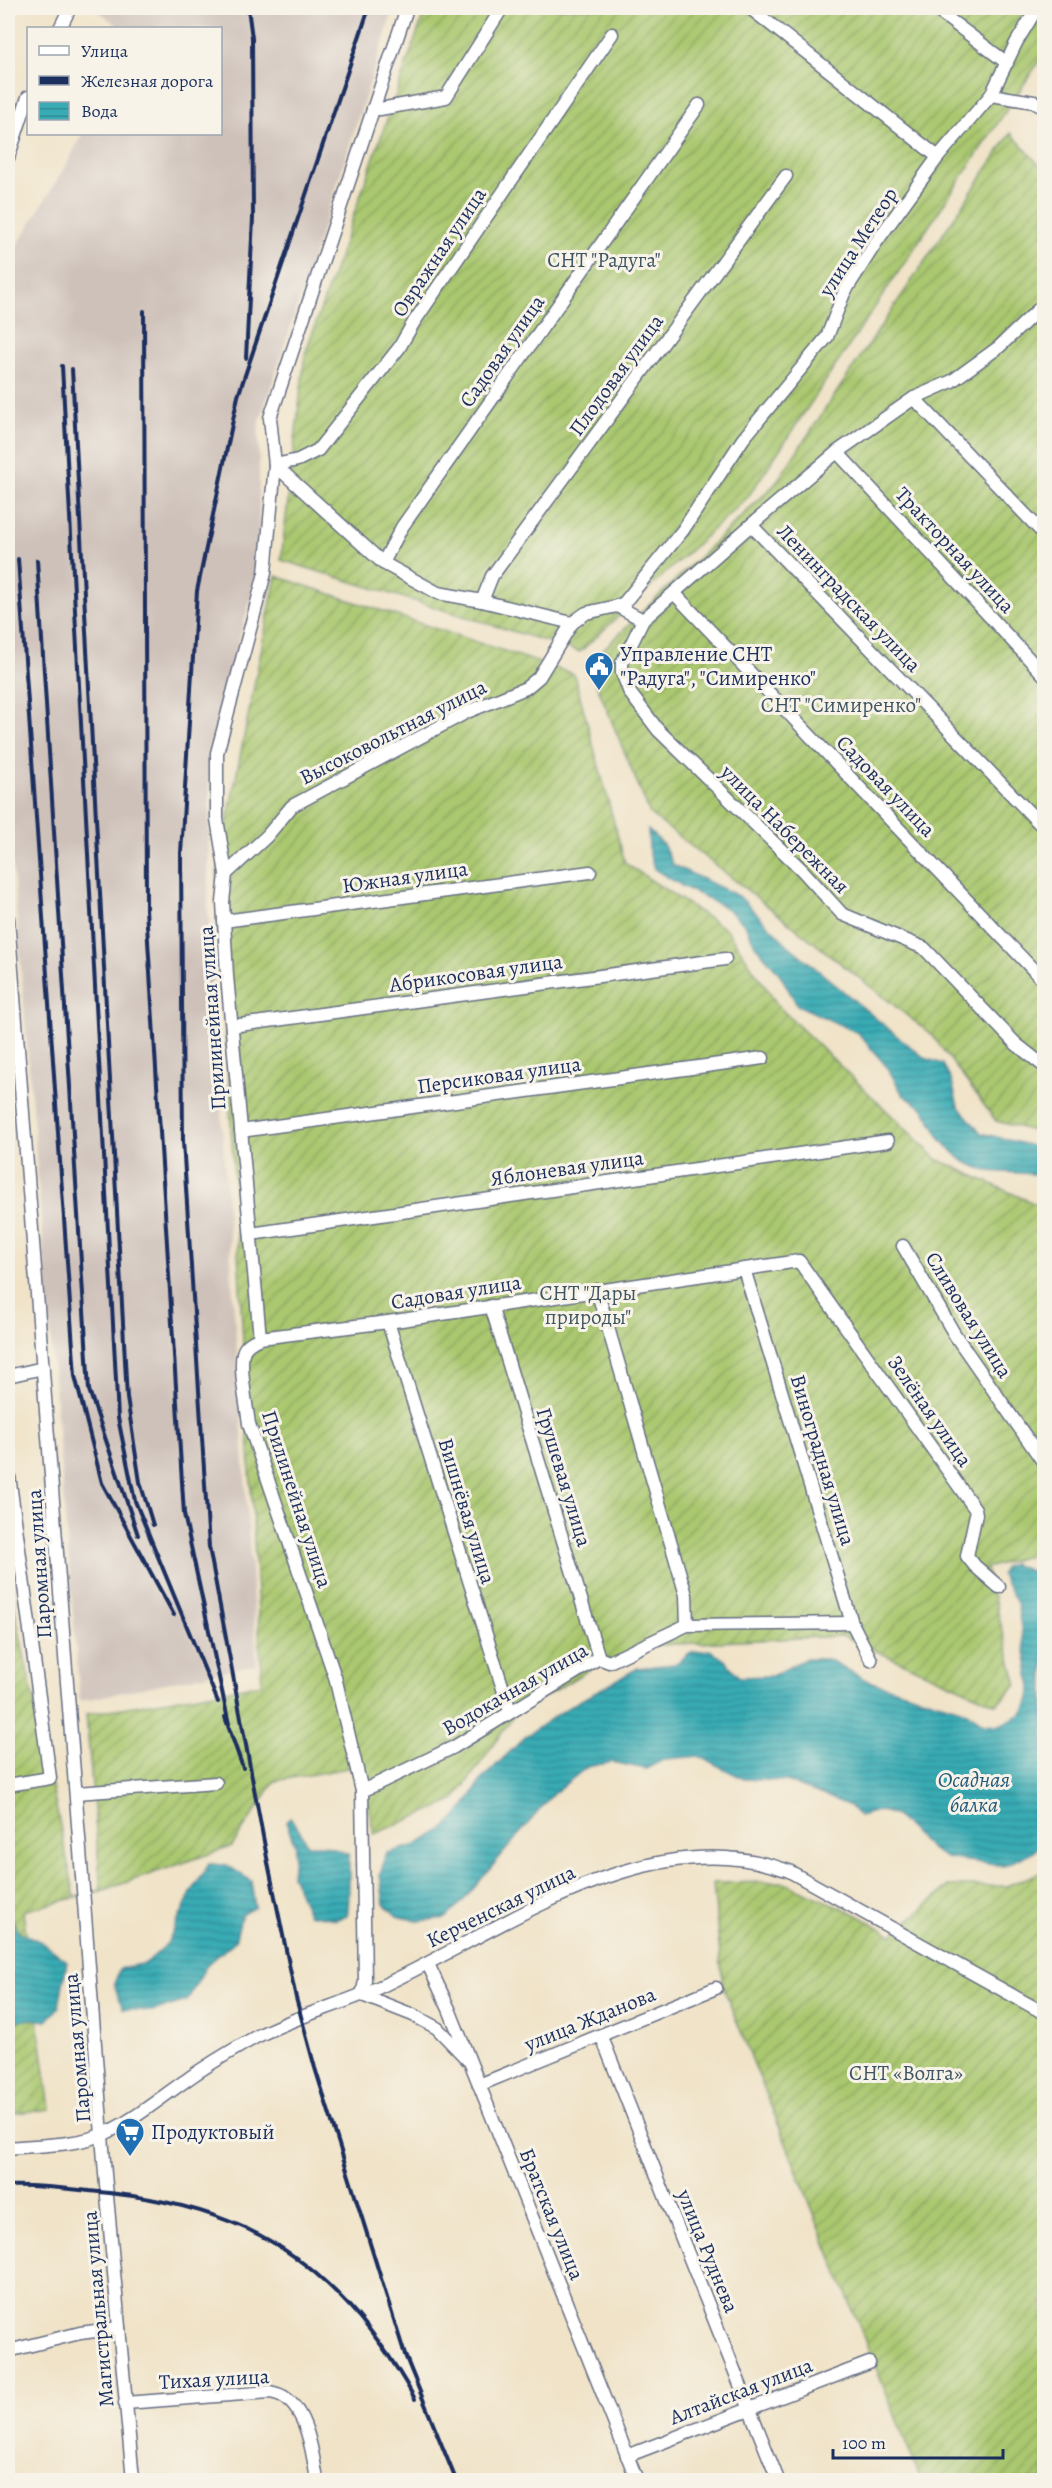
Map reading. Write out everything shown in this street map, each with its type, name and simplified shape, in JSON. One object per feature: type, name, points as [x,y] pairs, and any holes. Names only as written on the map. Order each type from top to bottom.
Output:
[{"type":"street","points":[[60,27],[70,8]]},
{"type":"street","name":"Прилинейная улица","points":[[362,1995],[365,1981],[362,1791],[335,1677],[249,1424],[244,1386],[243,1352],[250,1343],[260,1338],[224,921],[226,873],[217,819],[217,753],[266,573],[275,465],[270,418],[407,8]]},
{"type":"street","points":[[373,108],[380,109],[446,97],[502,8]]},
{"type":"street","points":[[750,8],[938,157]]},
{"type":"street","points":[[934,8],[1006,63]]},
{"type":"street","name":"улица Метеор","points":[[617,606],[624,603],[683,531],[743,439],[827,337],[844,294],[877,241],[938,157],[991,94],[1037,8]]},
{"type":"street","name":"Овражная улица","points":[[275,465],[298,460],[318,450],[399,348],[414,322],[612,34]]},
{"type":"street","points":[[991,94],[1034,102],[1044,108]]},
{"type":"street","points":[[8,158],[27,100]]},
{"type":"street","name":"Садовая улица","points":[[383,562],[402,527],[699,105]]},
{"type":"street","name":"Плодовая улица","points":[[482,601],[492,576],[786,176]]},
{"type":"street","points":[[275,465],[383,562],[438,592],[572,623],[586,613],[617,606],[643,620],[837,452],[914,398],[952,381],[999,347],[1044,304]]},
{"type":"street","points":[[914,398],[1044,534]]},
{"type":"street","name":"Тракторная улица","points":[[837,452],[1044,675]]},
{"type":"street","name":"Ленинградская улица","points":[[751,525],[1044,828]]},
{"type":"street","name":"Садовая улица","points":[[674,593],[1044,981]]},
{"type":"street","name":"улица Набережная","points":[[643,620],[622,663],[622,672],[630,693],[658,730],[802,870],[842,914],[924,948],[1016,1044],[1044,1066]]},
{"type":"street","name":"Высоковольтная улица","points":[[226,873],[267,836],[292,806],[467,712],[526,688],[539,677],[572,623]]},
{"type":"street","name":"Южная улица","points":[[224,921],[590,872]]},
{"type":"street","name":"Паромная улица","points":[[8,919],[104,2134]]},
{"type":"street","name":"Абрикосовая улица","points":[[232,1026],[725,959]]},
{"type":"street","name":"Персиковая улица","points":[[241,1131],[763,1058]]},
{"type":"street","name":"Яблоневая улица","points":[[251,1234],[888,1141]]},
{"type":"street","name":"Сливовая улица","points":[[903,1246],[955,1335],[1044,1463]]},
{"type":"street","name":"Садовая улица","points":[[260,1338],[388,1322],[799,1261]]},
{"type":"street","name":"Зелёная улица","points":[[799,1261],[975,1509],[976,1514],[967,1556],[999,1587]]},
{"type":"street","name":"Виноградная улица","points":[[744,1269],[852,1623],[871,1660]]},
{"type":"street","points":[[597,1290],[686,1595],[687,1625]]},
{"type":"street","name":"Грушевая улица","points":[[491,1306],[599,1658]]},
{"type":"street","name":"Вишнёвая улица","points":[[388,1322],[510,1711]]},
{"type":"street","points":[[8,1376],[44,1368]]},
{"type":"street","points":[[8,1468],[50,1778],[8,1785]]},
{"type":"street","name":"Водокачная улица","points":[[362,1791],[454,1747],[599,1658],[609,1662],[687,1625],[852,1623]]},
{"type":"street","points":[[76,1793],[216,1783]]},
{"type":"street","name":"Керченская улица","points":[[8,2148],[65,2143],[104,2134],[127,2122],[187,2079],[254,2038],[291,2021],[362,1995],[428,1964],[550,1899],[598,1880],[642,1868],[706,1856],[768,1864],[789,1871],[1044,2013]]},
{"type":"street","name":"Братская улица","points":[[428,1964],[449,2009],[637,2481]]},
{"type":"street","name":"улица Жданова","points":[[479,2085],[716,1988]]},
{"type":"street","points":[[362,1995],[413,2015],[436,2028],[468,2060]]},
{"type":"street","name":"улица Руднева","points":[[601,2035],[778,2481]]},
{"type":"street","name":"Магистральная улица","points":[[104,2134],[133,2481]]},
{"type":"street","points":[[8,2351],[80,2332],[119,2328]]},
{"type":"street","name":"Алтайская улица","points":[[627,2456],[868,2363]]},
{"type":"street","name":"Тихая улица","points":[[125,2403],[270,2392],[285,2397],[303,2422],[312,2446],[317,2481]]},
{"type":"shaded area","points":[[94,8],[394,8],[259,424],[259,545],[254,583],[210,753],[208,908],[257,1664],[80,1701],[8,807],[8,261],[68,162],[82,135],[222,135],[222,27],[120,27]]},
{"type":"green space","name":"СНТ \"Радуга\"","points":[[426,8],[1044,8],[1044,54],[748,497],[580,652],[281,560],[305,354]]},
{"type":"green space","name":"СНТ \"Симиренко\"","points":[[1011,133],[1044,170],[1044,1134],[996,1121],[932,1035],[650,814],[588,664],[775,484]]},
{"type":"green space","name":"СНТ \"Дары природы\"","points":[[276,576],[574,674],[625,863],[727,930],[779,1007],[937,1159],[1044,1208],[1044,1233],[1038,1252],[1044,1265],[1044,1543],[1034,1554],[986,1568],[1017,1685],[996,1704],[843,1636],[657,1645],[600,1663],[514,1715],[454,1801],[374,1834],[359,1766],[275,1781],[232,1846],[101,1891],[23,1911],[50,2109],[8,2114],[8,1555],[12,1597],[75,1897],[101,1890],[86,1714],[262,1684],[217,872]]},
{"type":"green space","name":"СНТ «Волга»","points":[[1044,1871],[1044,2480],[921,2480],[723,1987],[713,1883],[782,1882],[856,1914],[892,1935],[948,1886],[1006,1886]]},
{"type":"water","points":[[648,830],[663,844],[673,865],[739,896],[788,945],[897,1036],[925,1058],[943,1064],[952,1082],[958,1106],[981,1133],[1044,1147],[1044,1177],[1035,1174],[986,1171],[963,1161],[942,1141],[923,1108],[903,1095],[887,1067],[858,1033],[797,1005],[779,973],[755,945],[745,925],[726,908],[654,869],[649,852]]},
{"type":"water","name":"Осадная балка","points":[[1012,1564],[1033,1572],[1044,1567],[1044,1843],[1034,1851],[1004,1866],[946,1858],[931,1849],[896,1816],[880,1810],[860,1816],[848,1805],[787,1781],[744,1779],[699,1756],[665,1759],[646,1769],[612,1762],[587,1767],[553,1794],[446,1918],[418,1921],[397,1916],[384,1904],[380,1874],[387,1853],[416,1845],[445,1828],[465,1806],[482,1779],[527,1735],[569,1707],[638,1668],[675,1664],[691,1652],[710,1650],[726,1661],[739,1677],[772,1676],[805,1659],[828,1659],[868,1681],[964,1710],[984,1724],[1000,1725],[1022,1714],[1030,1699],[1031,1687],[1017,1603],[1001,1575],[1004,1567]]},
{"type":"water","points":[[290,1818],[307,1845],[325,1845],[348,1854],[347,1916],[336,1919],[308,1914],[292,1875],[295,1845],[286,1822]]},
{"type":"water","points":[[209,1864],[227,1865],[251,1881],[255,1907],[242,1914],[235,1941],[206,1966],[187,2001],[152,2011],[123,2009],[114,1984],[120,1969],[146,1963],[167,1944],[191,1893]]},
{"type":"water","points":[[8,1911],[18,1931],[43,1943],[67,1961],[59,2007],[47,2021],[34,2019],[8,2022],[8,2003],[13,1999],[8,1988]]},
{"type":"railway","points":[[246,358],[253,218],[252,38],[248,8]]},
{"type":"railway","points":[[369,8],[238,396],[197,591],[181,853],[183,1141],[209,1547],[268,1863],[296,1998],[315,2068],[405,2355],[456,2480]]},
{"type":"railway","points":[[144,311],[146,909],[184,1514],[229,1724]]},
{"type":"railway","points":[[62,366],[118,1418],[135,1501],[218,1702]]},
{"type":"railway","points":[[72,369],[127,1398],[140,1482],[153,1525]]},
{"type":"railway","points":[[18,559],[75,1376],[102,1483],[174,1615]]},
{"type":"railway","points":[[37,560],[89,1390],[138,1535]]},
{"type":"railway","points":[[225,1717],[243,1768]]},
{"type":"railway","points":[[8,2186],[69,2189],[162,2201],[231,2222],[261,2236],[289,2253],[338,2294],[380,2344],[415,2399]]},
{"type":"place","name":"Управление СНТ \"Радуга\", \"Симиренко\"","points":[[599,692]]},
{"type":"place","name":"Продуктовый","points":[[130,2158]]}]
